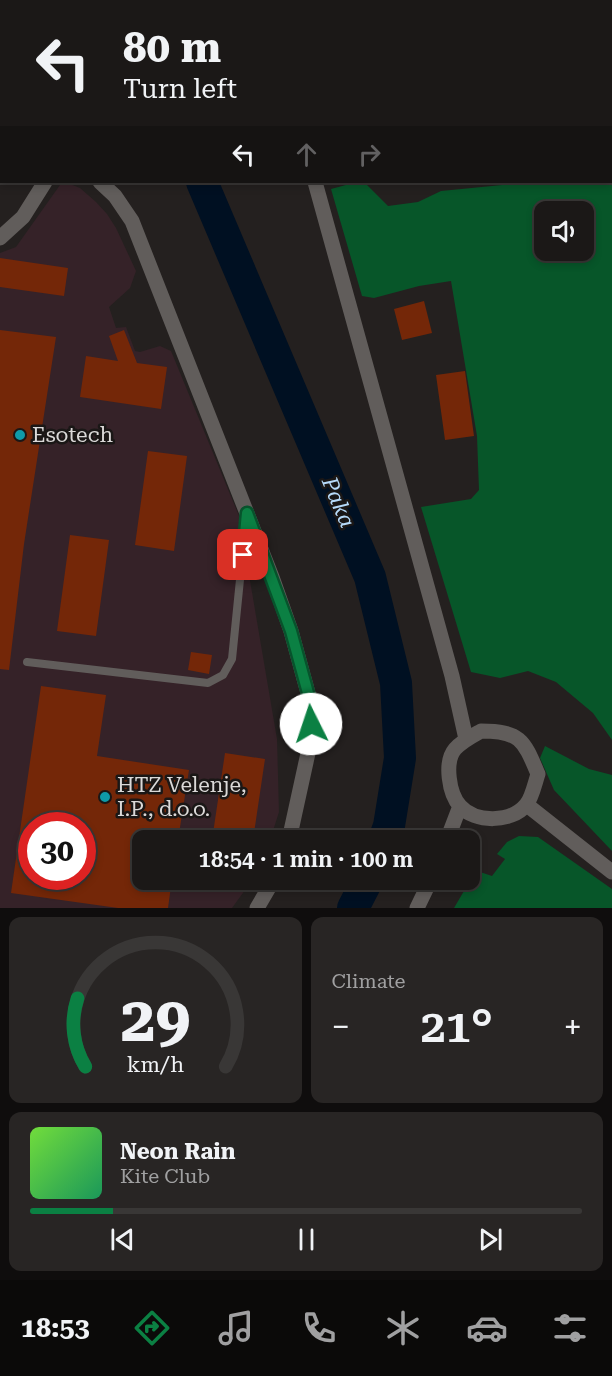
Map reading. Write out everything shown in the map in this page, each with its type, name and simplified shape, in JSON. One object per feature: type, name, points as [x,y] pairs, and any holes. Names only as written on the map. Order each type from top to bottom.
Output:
[{"type":"main road","points":[[0,238],[23,217],[44,183]]},
{"type":"main road","points":[[101,183],[115,196],[132,221],[291,631],[311,704],[310,744],[291,830]]},
{"type":"main road","points":[[315,183],[452,676],[466,739]]},
{"type":"main road","points":[[481,731],[497,731],[512,735],[526,745],[538,774],[527,805],[506,818],[481,819],[460,806],[452,790],[448,771],[453,751],[466,739],[481,731]]},
{"type":"main road","points":[[527,805],[612,872]]},
{"type":"main road","points":[[451,830],[460,806]]},
{"type":"main road","points":[[257,908],[268,890]]},
{"type":"main road","points":[[417,908],[426,890]]},
{"type":"lane","points":[[27,662],[208,683],[223,675],[232,659],[247,513]]},
{"type":"shaded area","points":[[63,183],[80,188],[107,214],[136,271],[130,288],[109,307],[116,328],[126,327],[135,351],[140,352],[160,346],[171,351],[239,516],[277,739],[279,812],[273,830],[132,830],[132,890],[245,890],[232,908],[0,908],[0,253],[16,247]]},
{"type":"green space","points":[[353,183],[365,183],[388,206],[418,202],[441,191],[502,185],[503,183],[612,183],[612,740],[593,713],[556,682],[528,671],[500,678],[471,672],[421,507],[471,499],[479,490],[477,436],[451,281],[419,286],[374,298],[362,296],[331,189]]},
{"type":"green space","points":[[545,746],[589,769],[612,775],[612,851],[554,790],[540,758]]},
{"type":"green space","points":[[519,836],[538,837],[612,889],[612,908],[454,908],[465,890],[480,890],[480,872],[492,876],[505,859],[497,854],[507,842]]},
{"type":"building","points":[[0,258],[68,268],[64,296],[0,287]]},
{"type":"building","points":[[424,301],[432,333],[402,340],[394,309]]},
{"type":"building","name":"Esotech","points":[[0,330],[56,337],[24,544],[9,670],[0,669]]},
{"type":"building","points":[[124,330],[137,363],[167,367],[161,409],[80,397],[86,356],[118,361],[109,336]]},
{"type":"building","points":[[465,371],[474,436],[445,440],[436,375]]},
{"type":"building","points":[[148,451],[187,456],[174,551],[135,545]]},
{"type":"building","points":[[70,535],[109,540],[96,636],[57,631]]},
{"type":"building","points":[[191,652],[212,655],[209,674],[188,670]]},
{"type":"building","name":"HTZ Velenje, I.P., d.o.o.","points":[[41,686],[106,695],[97,756],[189,770],[180,830],[132,830],[132,890],[170,890],[168,908],[118,908],[11,893],[18,845],[18,890],[96,890],[96,812],[23,812]]},
{"type":"building","points":[[225,753],[265,759],[254,830],[213,830]]},
{"type":"waterway","name":"Paka","points":[[202,183],[370,577],[396,683],[400,758],[388,830]]},
{"type":"waterway","name":"Paka","points":[[353,908],[362,890]]},
{"type":"place","name":"Esotech","points":[[20,435]]},
{"type":"place","name":"HTZ Velenje, I.P., d.o.o.","points":[[105,797]]},
{"type":"route","points":[[243,555],[247,513],[291,631],[311,704],[311,724]]}]
